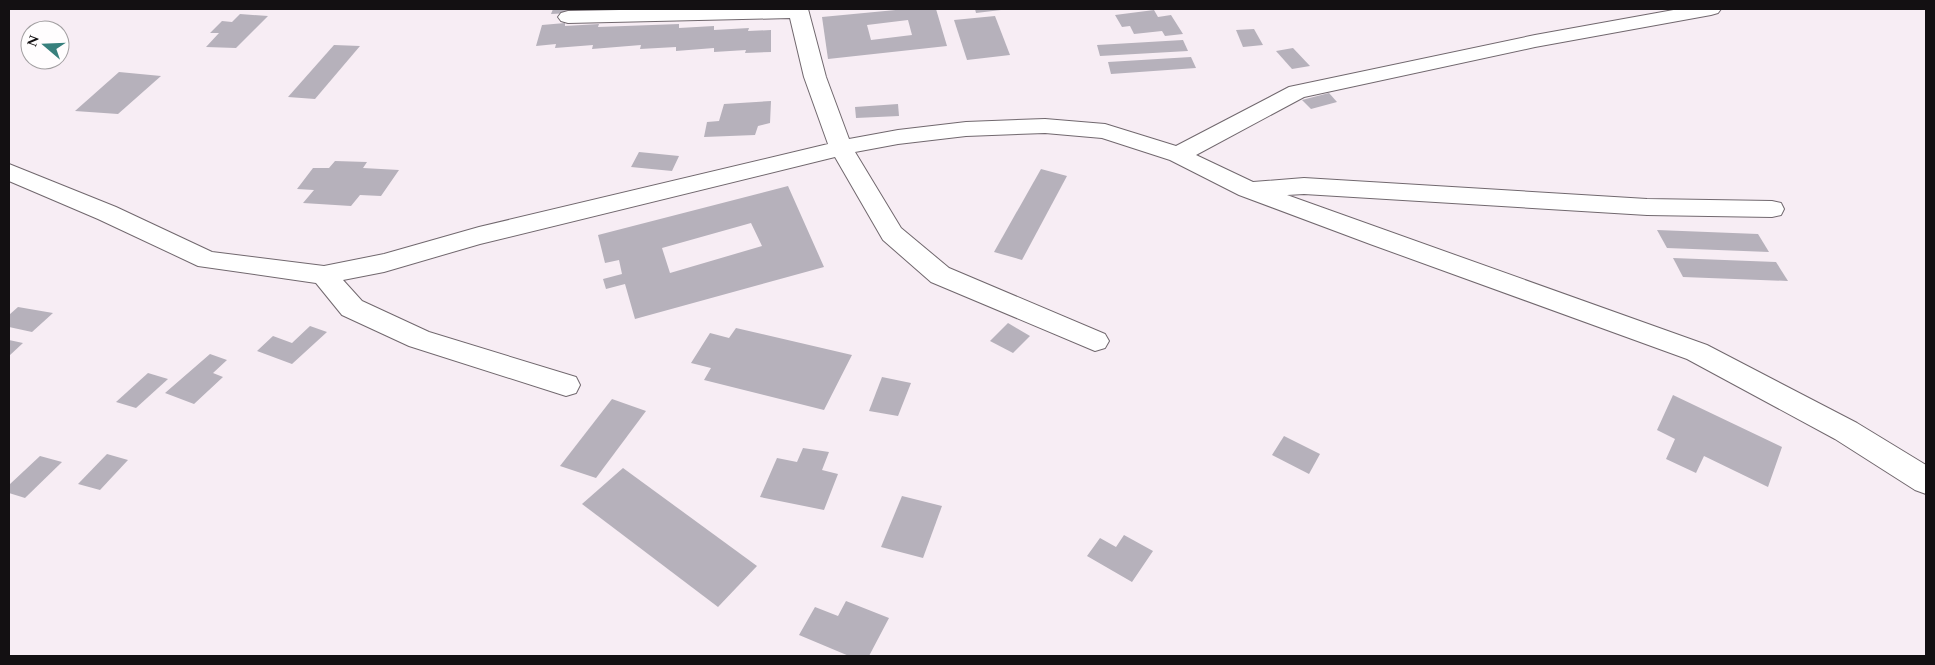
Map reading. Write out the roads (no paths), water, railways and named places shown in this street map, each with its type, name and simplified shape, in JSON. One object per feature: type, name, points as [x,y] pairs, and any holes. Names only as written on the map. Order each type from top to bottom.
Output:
[{"type":"street","points":[[1178,155],[1297,92],[1535,41],[1711,9]]},
{"type":"street","points":[[568,18],[798,11],[815,77],[841,148],[892,234],[940,275],[1095,341]]},
{"type":"street","points":[[9,172],[107,213],[207,260],[324,275],[384,263],[479,236],[841,148],[898,136],[956,130],[1045,126],[1105,131],[1178,155],[1248,189],[1697,352],[1846,431],[1926,481]]},
{"type":"street","points":[[1248,189],[1304,186],[1647,206],[1772,209]]},
{"type":"street","points":[[324,275],[352,308],[418,339],[566,385]]}]
